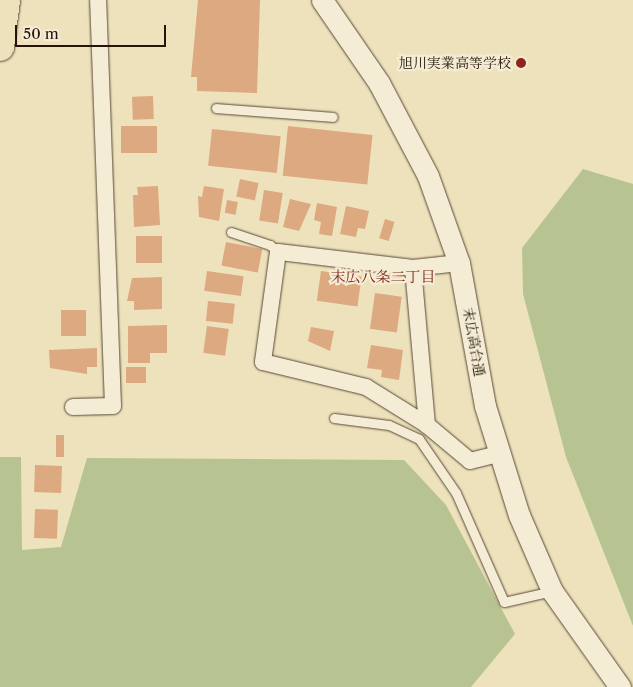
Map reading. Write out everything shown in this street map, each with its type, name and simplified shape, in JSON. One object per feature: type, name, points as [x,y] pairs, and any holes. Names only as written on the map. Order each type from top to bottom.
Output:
[{"type":"highway","points":[[0,47],[6,0]]},
{"type":"street","points":[[73,407],[114,406],[98,0]]},
{"type":"street","name":"末広高台通","points":[[322,0],[379,83],[428,176],[460,263],[498,454],[552,591],[620,687]]},
{"type":"street","points":[[460,263],[413,268],[278,252],[263,362],[366,387],[427,424],[470,461],[498,454]]},
{"type":"street","points":[[413,268],[427,424]]},
{"type":"lane","points":[[216,108],[333,117]]},
{"type":"lane","points":[[231,232],[270,245],[278,252]]},
{"type":"lane","points":[[334,418],[389,425],[419,440],[456,493],[504,602],[552,591]]},
{"type":"green space","points":[[583,169],[633,184],[633,626],[566,457],[523,294],[522,248]]},
{"type":"green space","points":[[0,457],[21,457],[22,550],[61,547],[87,458],[404,460],[446,505],[515,634],[471,687],[0,687]]},
{"type":"building","points":[[198,0],[260,0],[257,93],[197,91],[197,77],[191,77]]},
{"type":"building","points":[[153,96],[154,119],[133,120],[132,97]]},
{"type":"building","points":[[121,126],[157,126],[157,153],[121,153]]},
{"type":"building","points":[[288,126],[373,135],[367,185],[283,176]]},
{"type":"building","points":[[212,129],[281,136],[277,173],[208,166]]},
{"type":"building","points":[[240,179],[259,183],[255,201],[236,197]]},
{"type":"building","points":[[158,186],[160,225],[134,227],[133,195],[138,195],[137,187]]},
{"type":"building","points":[[204,186],[224,189],[219,221],[199,217],[198,196],[202,197]]},
{"type":"building","points":[[264,190],[283,193],[278,224],[259,221]]},
{"type":"building","points":[[290,199],[311,204],[299,231],[283,227]]},
{"type":"building","points":[[227,200],[238,202],[236,215],[225,213]]},
{"type":"building","points":[[317,203],[337,207],[332,236],[319,234],[321,222],[314,220]]},
{"type":"building","points":[[346,206],[369,211],[365,229],[358,228],[356,237],[340,234]]},
{"type":"building","points":[[385,219],[395,222],[389,241],[379,238]]},
{"type":"building","points":[[136,236],[162,236],[162,263],[136,263]]},
{"type":"building","points":[[226,242],[262,249],[258,273],[221,266]]},
{"type":"building","points":[[207,271],[244,276],[241,296],[204,291]]},
{"type":"building","points":[[321,271],[362,277],[357,306],[317,301]]},
{"type":"building","points":[[162,277],[162,309],[134,310],[134,301],[127,301],[132,278]]},
{"type":"building","points":[[375,293],[402,297],[397,332],[370,329]]},
{"type":"building","points":[[208,301],[235,304],[233,324],[206,321]]},
{"type":"building","points":[[61,310],[86,310],[86,336],[61,336]]},
{"type":"building","points":[[167,325],[167,353],[150,353],[150,363],[128,363],[128,326]]},
{"type":"building","points":[[207,326],[229,329],[225,356],[203,353]]},
{"type":"building","points":[[311,327],[334,331],[330,351],[308,341]]},
{"type":"building","points":[[371,345],[403,350],[399,380],[381,377],[382,370],[367,368]]},
{"type":"building","points":[[97,348],[97,367],[87,367],[87,374],[50,368],[49,350]]},
{"type":"building","points":[[126,367],[146,367],[146,383],[126,383]]},
{"type":"building","points":[[56,435],[64,435],[64,457],[56,457]]},
{"type":"building","points":[[35,465],[62,466],[61,493],[34,492]]},
{"type":"building","points":[[35,509],[58,510],[57,539],[34,538]]},
{"type":"place","name":"旭川実業高等学校","points":[[521,63]]},
{"type":"district","name":"末広八条二丁目","points":[[383,277]]}]
